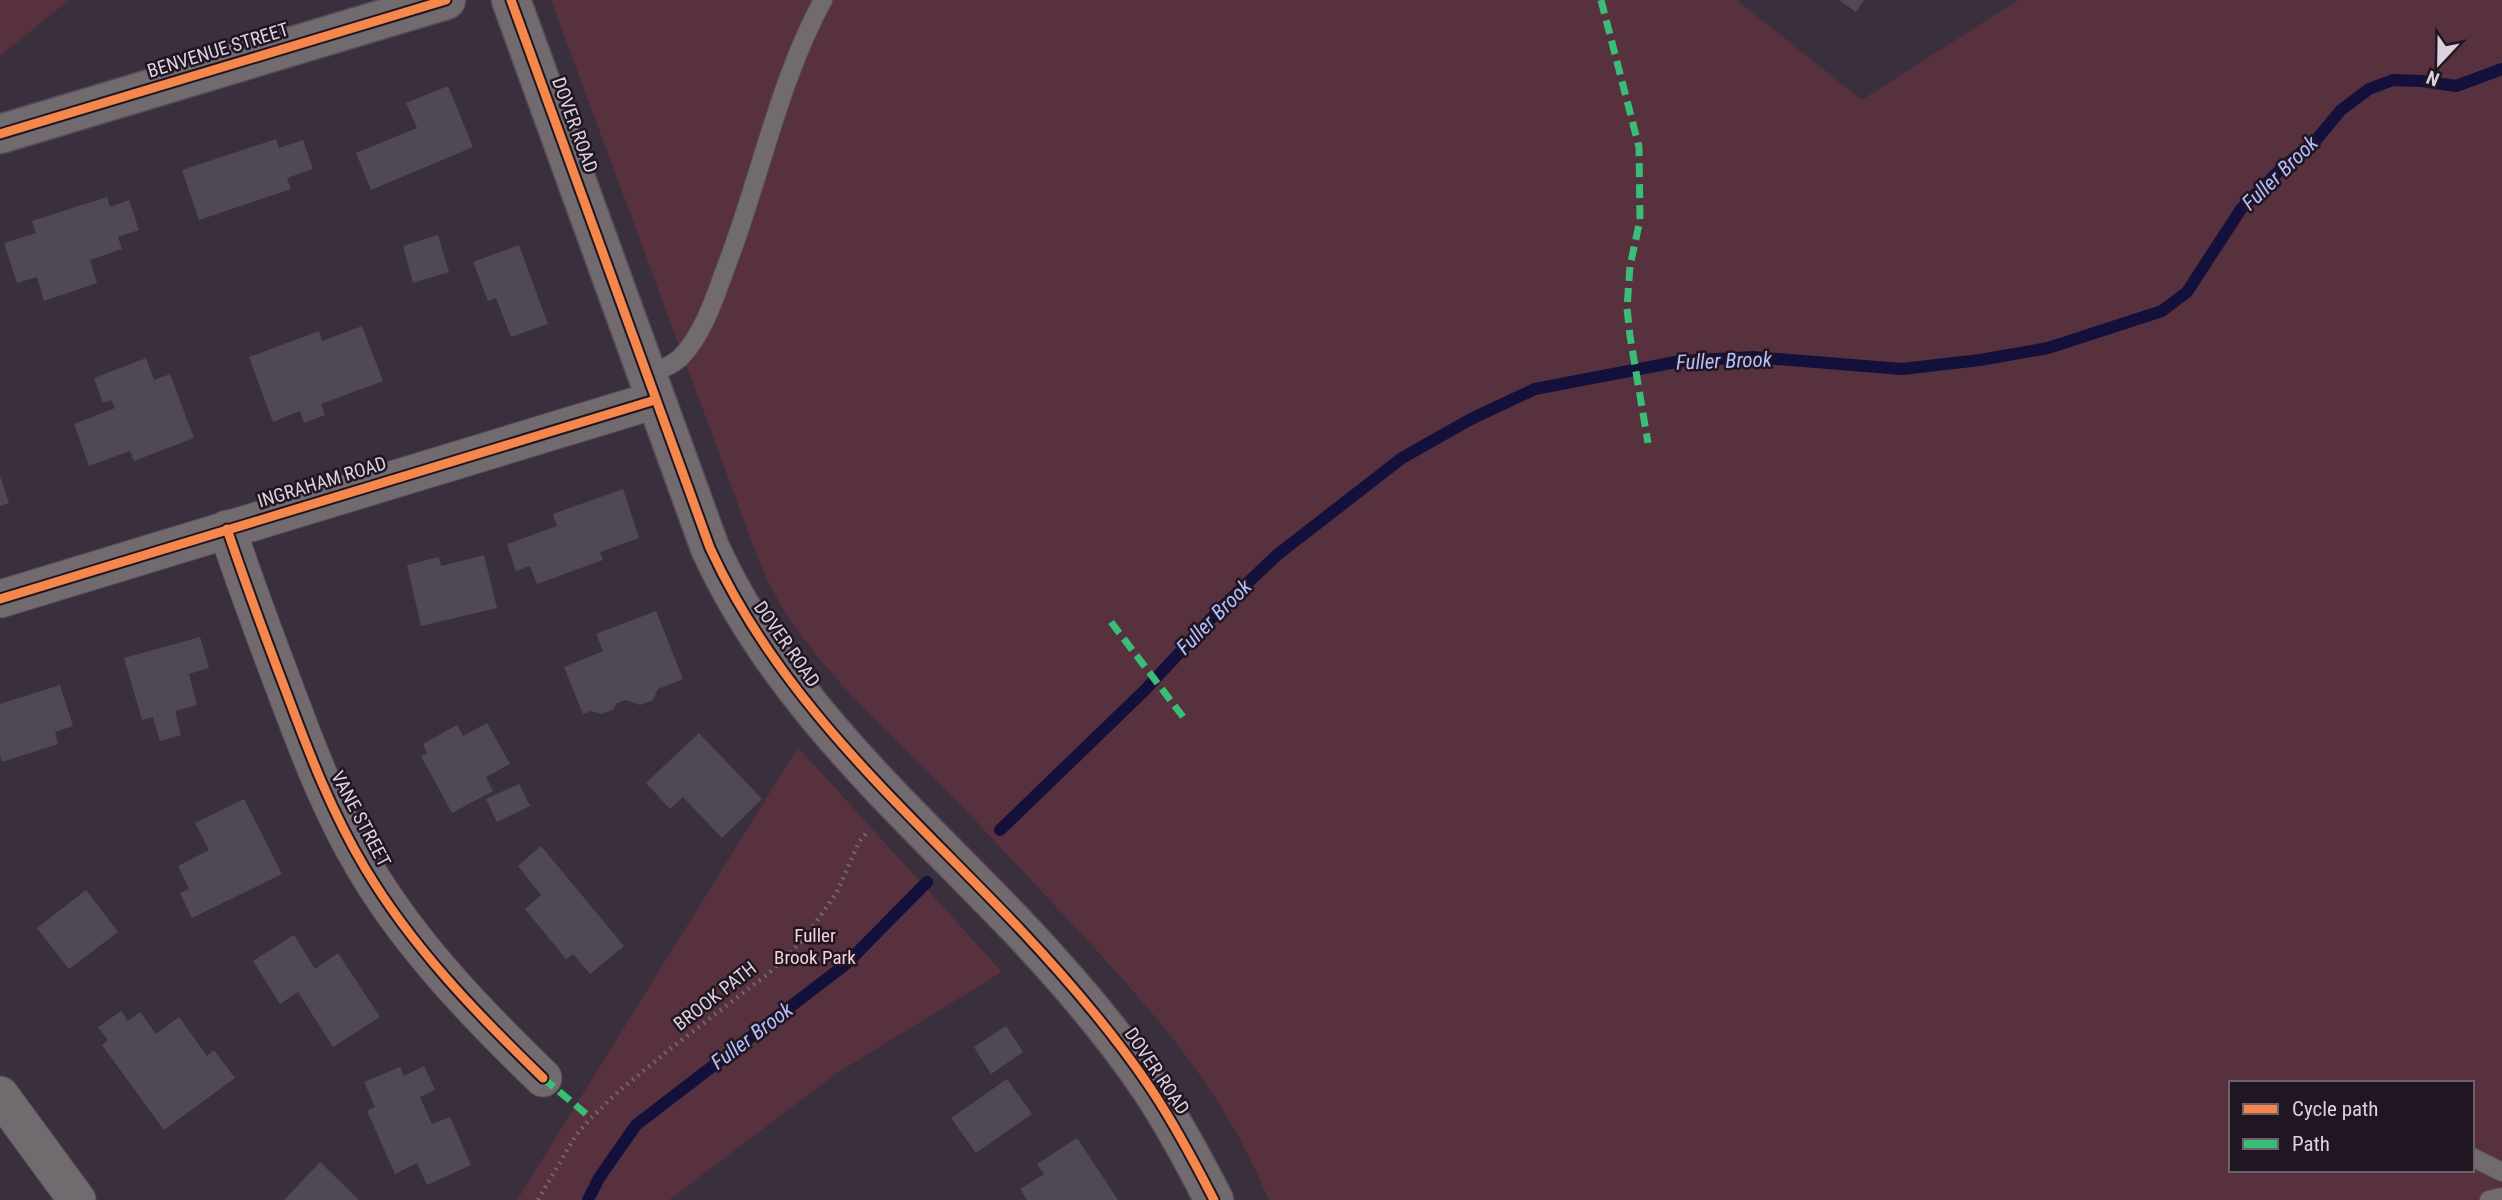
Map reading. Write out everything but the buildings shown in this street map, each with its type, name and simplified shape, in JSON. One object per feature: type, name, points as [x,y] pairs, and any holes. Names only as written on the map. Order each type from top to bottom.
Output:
[{"type":"street","name":"BENVENUE STREET","points":[[0,134],[446,0]]},
{"type":"street","name":"DOVER ROAD","points":[[511,0],[710,548],[743,614],[772,658],[815,713],[895,802],[1021,930],[1106,1028],[1152,1090],[1214,1200]]},
{"type":"street","name":"INGRAHAM ROAD","points":[[0,599],[227,529],[651,387]]},
{"type":"street","name":"VANE STREET","points":[[227,529],[318,776],[365,869],[407,929],[454,988],[543,1078]]},
{"type":"street","points":[[0,1095],[76,1200]]},
{"type":"lane","points":[[651,387],[662,369],[678,359],[690,345],[711,304],[736,242],[796,57],[823,0]]},
{"type":"lane","points":[[2474,1158],[2502,1172]]},
{"type":"lane","points":[[2489,1200],[2502,1197]]},
{"type":"green space","points":[[0,0],[69,0],[0,56]]},
{"type":"green space","points":[[551,0],[1737,0],[1862,100],[2018,0],[2502,0],[2502,1200],[1269,1200],[1230,1121],[1171,1037],[1023,871],[837,679],[793,624],[759,561]]},
{"type":"green space","name":"Fuller Brook Park","points":[[798,747],[1002,972],[837,1073],[669,1200],[517,1200]]},
{"type":"waterway","name":"Fuller Brook","points":[[1000,830],[1145,690],[1218,611],[1277,555],[1402,458],[1471,419],[1535,389],[1681,361],[1753,357],[1902,369],[1980,360],[2048,348],[2162,311],[2187,292],[2241,209],[2282,168],[2316,140],[2341,110],[2369,89],[2393,80],[2456,86],[2502,69]]},
{"type":"waterway","name":"Fuller Brook","points":[[588,1200],[599,1178],[636,1125],[846,964],[927,882]]},
{"type":"marked path","points":[[1601,0],[1639,147],[1640,220],[1630,266],[1627,308],[1648,443]]},
{"type":"marked path","points":[[1111,622],[1187,722]]},
{"type":"marked path","points":[[543,1078],[591,1118]]},
{"type":"cycle path","points":[[0,134],[446,0]]},
{"type":"cycle path","points":[[511,0],[710,548],[739,604],[772,656],[848,751],[1020,929],[1105,1027],[1160,1103],[1214,1200]]},
{"type":"cycle path","points":[[0,599],[655,400]]},
{"type":"cycle path","points":[[227,529],[313,760],[342,826],[365,868],[403,925],[447,979],[543,1078]]}]
